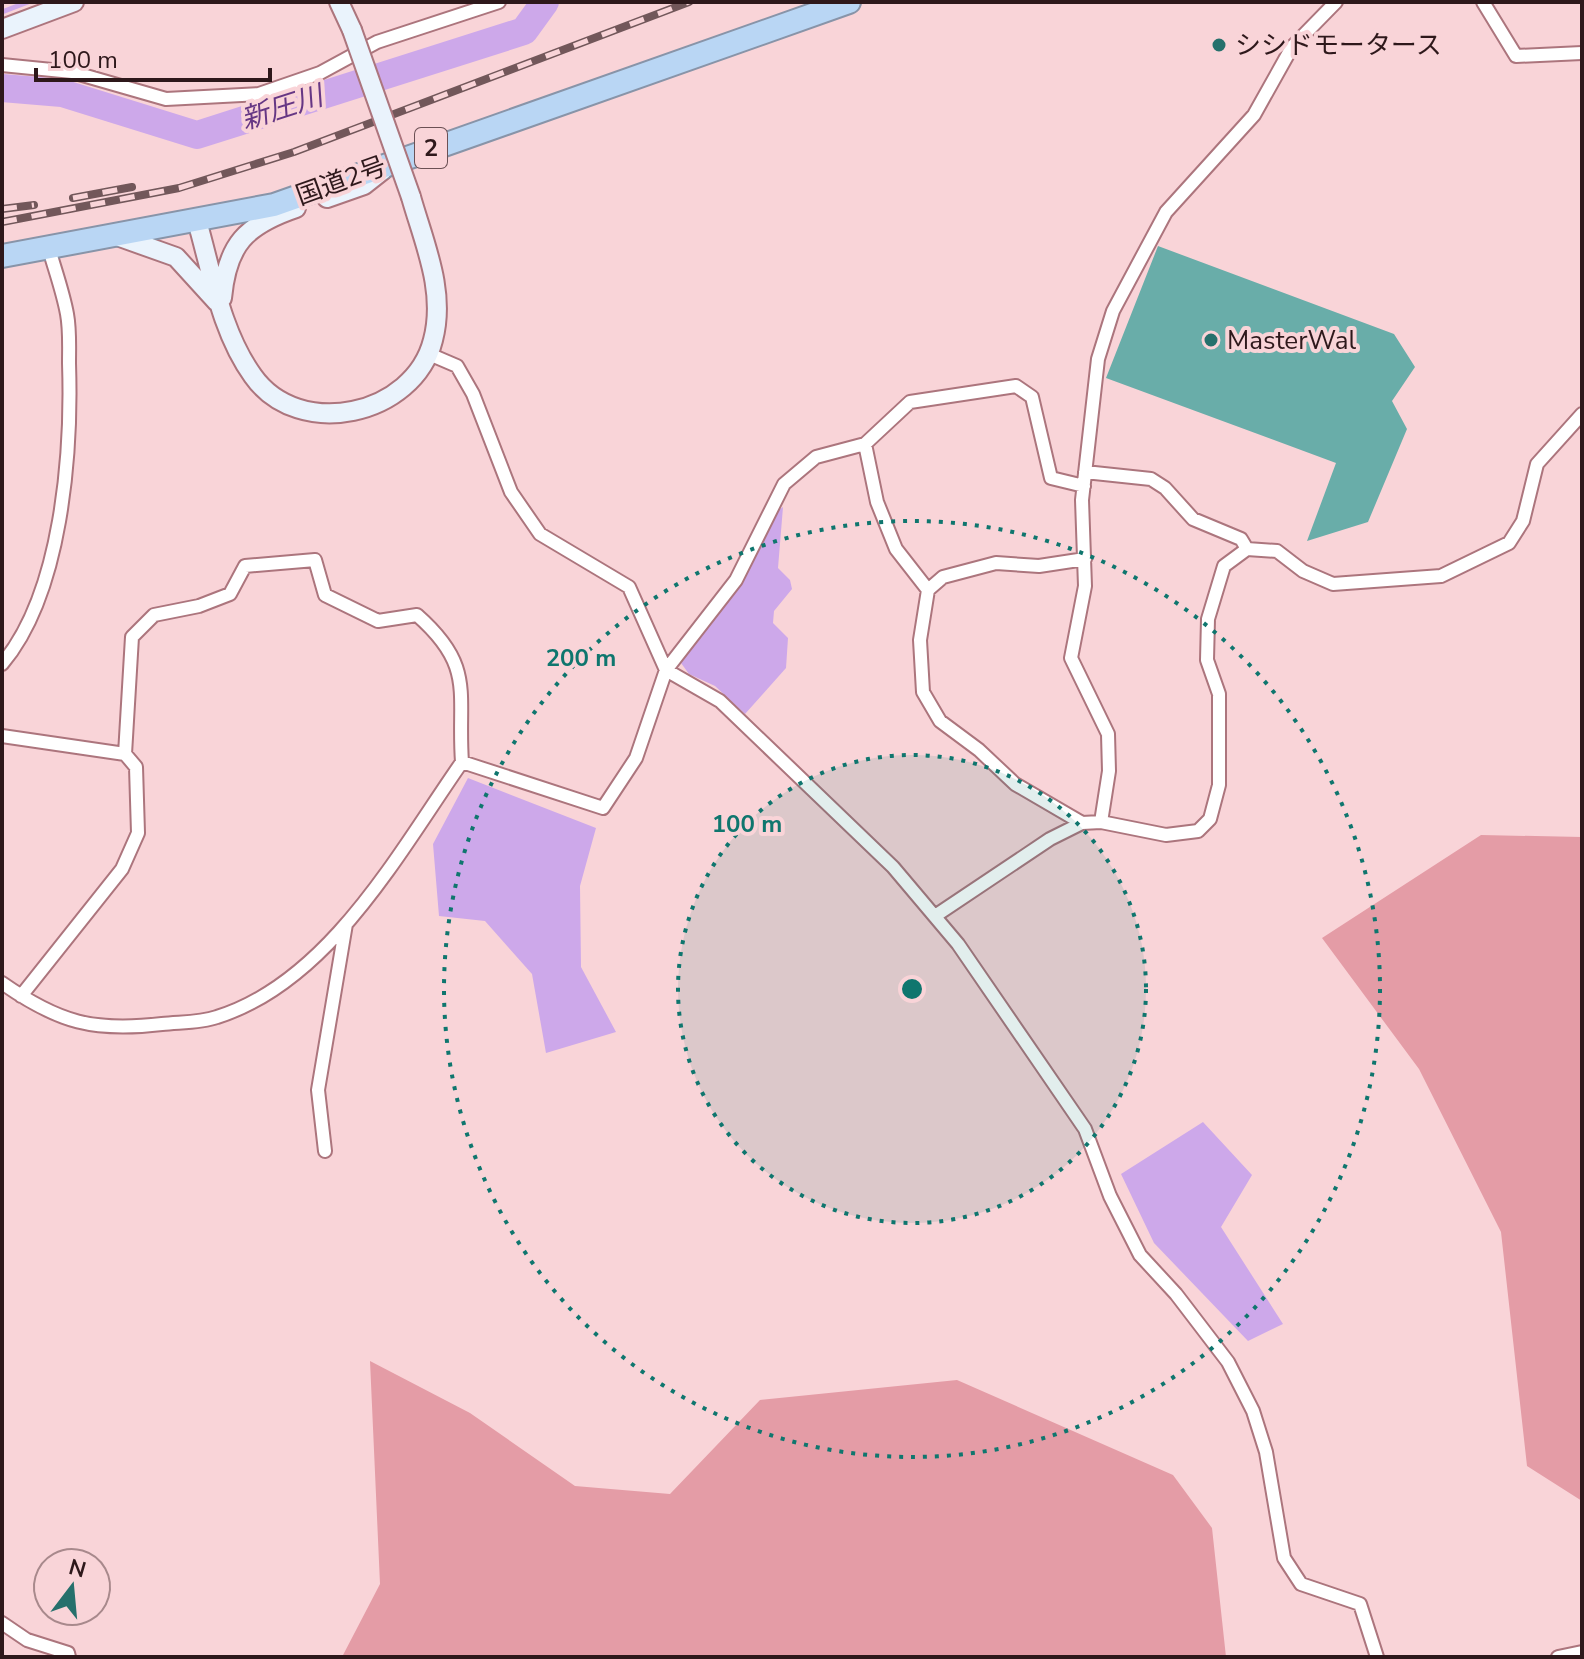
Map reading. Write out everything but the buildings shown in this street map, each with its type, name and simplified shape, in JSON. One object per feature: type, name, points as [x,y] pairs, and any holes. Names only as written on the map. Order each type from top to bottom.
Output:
[{"type":"highway","name":"国道2号","points":[[2,256],[274,205],[849,2]]},
{"type":"main road","points":[[2,29],[74,2]]},
{"type":"main road","points":[[197,221],[234,345],[254,378],[272,395],[301,410],[352,411],[398,393],[429,354],[437,316],[436,284],[411,197],[352,30],[339,2]]},
{"type":"main road","points":[[221,307],[229,261],[262,220],[364,185],[391,164]]},
{"type":"main road","points":[[117,236],[176,257],[221,307]]},
{"type":"street","points":[[2,65],[72,72],[166,99],[259,94],[320,73],[377,42],[499,2]]},
{"type":"street","points":[[1101,822],[1109,771],[1108,734],[1071,658],[1085,586],[1084,486],[1098,359],[1119,299],[1166,212],[1254,115],[1292,47],[1336,2]]},
{"type":"street","points":[[1483,2],[1516,56],[1582,53]]},
{"type":"street","points":[[2,664],[16,648],[33,613],[56,533],[66,478],[71,403],[68,316],[49,249]]},
{"type":"street","points":[[429,354],[457,366],[473,394],[511,492],[540,534],[629,587],[666,670],[720,701],[893,867],[935,916],[1085,1129],[1110,1196],[1140,1255],[1176,1294],[1228,1362],[1253,1411],[1266,1452],[1284,1558],[1301,1584],[1360,1604],[1377,1657]]},
{"type":"street","points":[[462,762],[603,808],[636,758],[666,670],[736,580],[784,484],[816,457],[865,444],[910,402],[1016,386],[1032,397],[1051,478],[1084,486]]},
{"type":"street","points":[[935,916],[1050,839],[1082,823],[1101,822],[1166,835],[1198,831],[1210,819],[1219,785],[1219,694],[1207,660],[1208,619],[1224,566],[1247,549],[1277,551],[1303,571],[1333,584],[1441,576],[1509,543],[1523,521],[1537,464],[1582,414]]},
{"type":"street","points":[[865,444],[877,502],[896,549],[928,590]]},
{"type":"street","points":[[1085,472],[1151,479],[1165,488],[1193,519],[1241,539],[1247,549]]},
{"type":"street","points":[[1082,823],[1015,784],[940,721],[923,692],[920,640],[928,590],[943,577],[996,563],[1039,566],[1085,559]]},
{"type":"street","points":[[2,983],[60,1017],[100,1028],[216,1018],[265,995],[292,975],[346,924],[390,869],[462,762],[459,726],[462,681],[444,638],[417,615],[378,621],[325,595],[315,560],[245,566],[230,594],[199,606],[154,615],[132,637],[127,678],[125,754]]},
{"type":"street","points":[[2,736],[125,754],[136,767],[138,833],[122,869],[21,996]]},
{"type":"street","points":[[325,1151],[318,1090],[346,924]]},
{"type":"street","points":[[2,1623],[27,1640],[68,1653],[69,1657]]},
{"type":"street","points":[[1558,1657],[1582,1652]]},
{"type":"shaded area","points":[[783,507],[778,568],[790,580],[792,589],[774,611],[773,623],[788,638],[786,668],[745,714],[715,686],[689,674],[681,663],[728,601],[773,514]]},
{"type":"shaded area","points":[[468,778],[596,828],[580,886],[581,967],[616,1032],[546,1053],[532,974],[485,921],[439,916],[433,844]]},
{"type":"shaded area","points":[[1481,835],[1582,837],[1582,1501],[1527,1466],[1501,1232],[1419,1069],[1322,938]]},
{"type":"shaded area","points":[[1203,1122],[1252,1175],[1221,1227],[1283,1324],[1248,1341],[1154,1243],[1121,1174]]},
{"type":"shaded area","points":[[370,1361],[470,1413],[575,1486],[670,1494],[760,1400],[957,1380],[1173,1475],[1212,1528],[1226,1657],[342,1657],[380,1584]]},
{"type":"waterway","points":[[2,12],[28,2]]},
{"type":"waterway","name":"新圧川","points":[[2,88],[62,93],[197,135],[524,31],[545,2]]},
{"type":"railway","points":[[2,222],[179,188],[294,152],[689,2]]},
{"type":"railway","points":[[73,198],[132,187]]},
{"type":"railway","points":[[2,209],[34,205]]},
{"type":"place","name":"シシドモータース","points":[[1219,45]]},
{"type":"place","name":"MasterWal","points":[[1211,340]]}]
